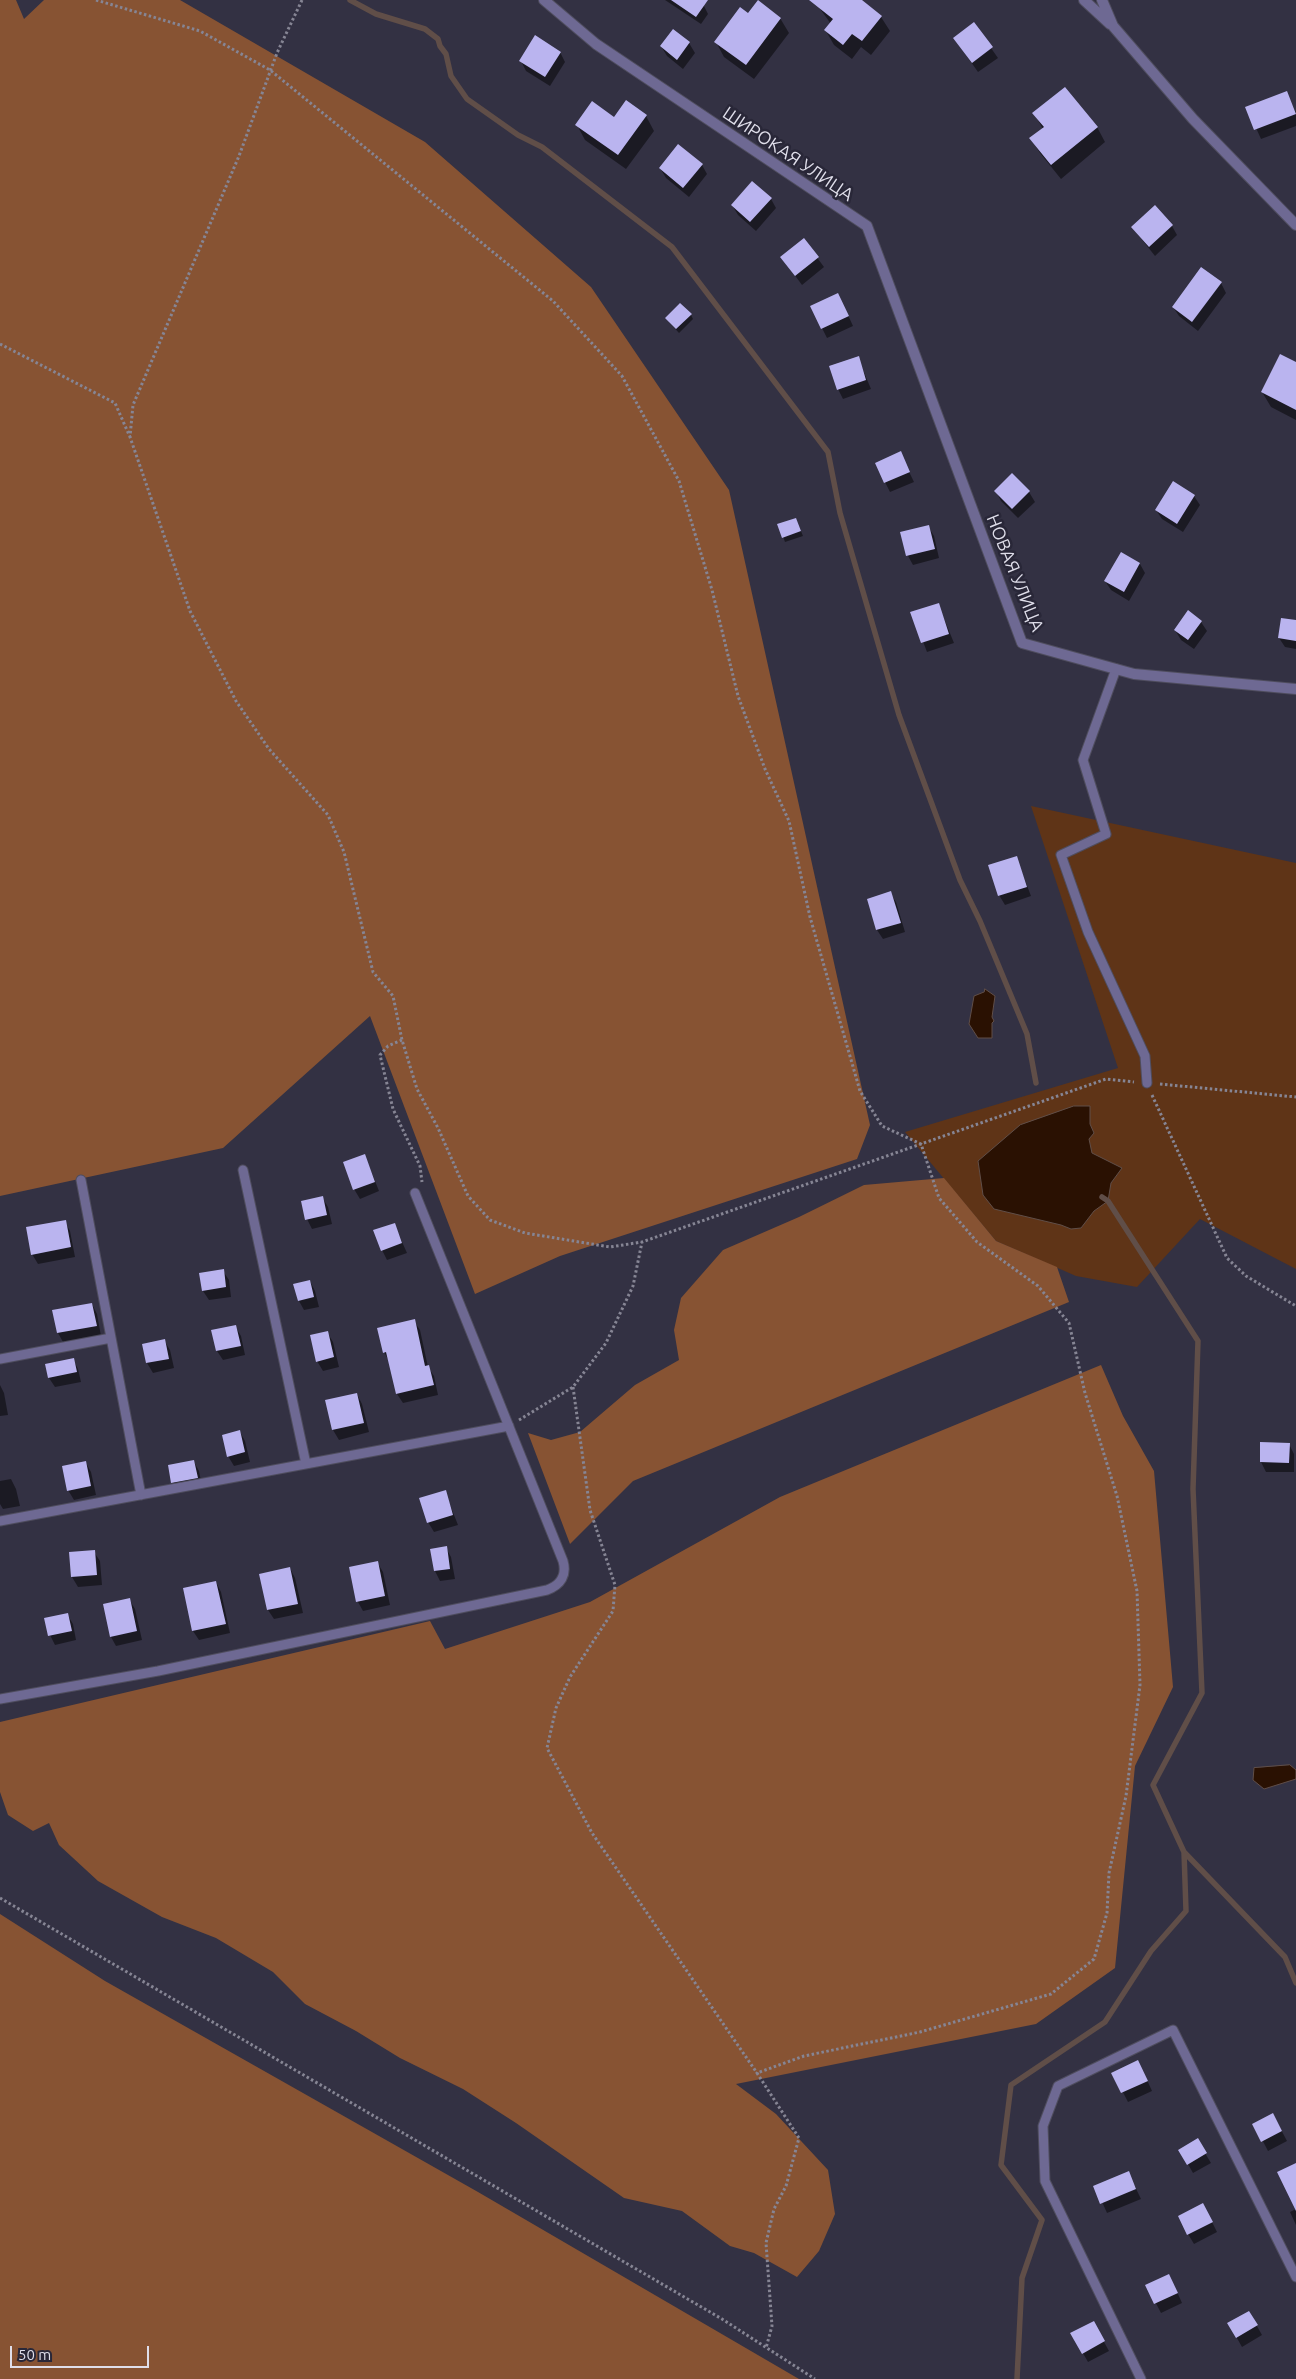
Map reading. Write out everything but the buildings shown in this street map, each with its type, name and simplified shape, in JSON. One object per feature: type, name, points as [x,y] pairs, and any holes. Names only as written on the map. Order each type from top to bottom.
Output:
[{"type":"street","name":"ШИРОКАЯ УЛИЦА","points":[[544,0],[596,44],[867,226],[930,397]]},
{"type":"street","points":[[1084,0],[1113,26],[1194,119],[1296,226]]},
{"type":"street","points":[[1102,0],[1113,26]]},
{"type":"street","name":"НОВАЯ УЛИЦА","points":[[930,397],[1022,643],[1134,674],[1296,689]]},
{"type":"lane","points":[[1116,669],[1083,760],[1106,834],[1061,856],[1088,932],[1145,1056],[1147,1083]]},
{"type":"lane","points":[[244,1170],[306,1464]]},
{"type":"lane","points":[[81,1180],[141,1495]]},
{"type":"lane","points":[[0,1699],[158,1671],[555,1587],[565,1573],[563,1561],[415,1193]]},
{"type":"lane","points":[[0,1359],[111,1338]]},
{"type":"lane","points":[[0,1521],[509,1426]]},
{"type":"lane","points":[[1141,2379],[1045,2181],[1044,2126],[1058,2086],[1173,2030],[1296,2277]]},
{"type":"path","points":[[96,0],[200,31],[270,70],[553,301],[622,376],[678,481],[712,590],[738,696],[765,769],[789,821],[810,917],[860,1090],[882,1126],[921,1144],[939,1198],[977,1242],[1038,1286],[1069,1322],[1085,1393],[1117,1496],[1137,1590],[1140,1685],[1126,1796],[1109,1872],[1107,1913],[1094,1959],[1051,1994],[920,2032],[804,2056],[757,2073]]},
{"type":"path","points":[[130,437],[133,405],[238,156],[270,70],[302,0]]},
{"type":"path","points":[[0,344],[115,403],[130,437],[190,611],[236,701],[269,749],[328,815],[344,852],[373,972],[393,996],[402,1040],[417,1089],[438,1128],[468,1196],[490,1220],[525,1233],[610,1247],[642,1242],[1106,1079],[1296,1098]]},
{"type":"path","points":[[402,1040],[388,1046],[380,1054],[393,1109],[420,1166],[424,1191],[415,1193]]},
{"type":"path","points":[[1147,1083],[1228,1258],[1246,1276],[1296,1306]]},
{"type":"path","points":[[509,1426],[574,1387],[606,1343],[633,1286],[642,1242]]},
{"type":"path","points":[[574,1387],[590,1510],[615,1585],[613,1612],[570,1677],[556,1708],[547,1748],[592,1833],[757,2073],[799,2138],[786,2186],[774,2209],[766,2243],[772,2326],[766,2348]]},
{"type":"path","points":[[0,1898],[722,2319],[815,2379]]},
{"type":"shaded area","points":[[0,0],[16,0],[24,19],[44,0],[180,0],[425,142],[591,287],[729,490],[870,1125],[857,1159],[560,1256],[475,1294],[370,1016],[223,1148],[0,1196]]},
{"type":"shaded area","points":[[1031,806],[1296,863],[1296,1269],[1200,1219],[1137,1287],[1076,1276],[996,1241],[905,1132],[1118,1068]]},
{"type":"shaded area","points":[[985,989],[995,996],[992,1038],[978,1038],[969,1024],[974,996],[984,992]]},
{"type":"shaded area","points":[[1074,1106],[1090,1106],[1090,1124],[1094,1133],[1089,1139],[1092,1153],[1122,1168],[1111,1183],[1108,1201],[1094,1211],[1081,1228],[1071,1229],[994,1209],[983,1195],[978,1161],[1020,1125]]},
{"type":"shaded area","points":[[944,1178],[996,1241],[1057,1267],[1069,1302],[633,1481],[570,1544],[528,1433],[551,1440],[580,1432],[635,1385],[679,1360],[674,1330],[681,1298],[723,1250],[799,1217],[864,1185]]},
{"type":"shaded area","points":[[1101,1365],[1123,1416],[1154,1471],[1173,1687],[1135,1766],[1115,1968],[1036,2024],[736,2084],[776,2114],[828,2170],[835,2214],[819,2251],[797,2277],[754,2253],[730,2246],[682,2211],[624,2198],[516,2123],[463,2089],[400,2058],[356,2031],[305,2004],[273,1972],[216,1938],[162,1917],[98,1881],[59,1845],[49,1823],[33,1831],[8,1815],[0,1792],[0,1722],[430,1621],[445,1649],[590,1602],[780,1497]]},
{"type":"shaded area","points":[[1290,1765],[1296,1770],[1296,1779],[1264,1789],[1253,1780],[1254,1768]]},
{"type":"shaded area","points":[[0,1914],[105,1981],[478,2192],[799,2379],[0,2379]]},
{"type":"waterway","points":[[350,0],[376,14],[425,29],[438,39],[440,46],[446,54],[451,76],[467,99],[518,135],[542,147],[672,247],[828,452],[840,513],[899,715],[960,880],[980,921],[1027,1034],[1036,1083]]},
{"type":"waterway","points":[[1102,1197],[1108,1201],[1198,1341],[1193,1489],[1202,1693],[1153,1785],[1184,1852],[1285,1957],[1296,1983]]},
{"type":"waterway","points":[[1017,2379],[1022,2278],[1042,2220],[1001,2165],[1011,2085],[1105,2022],[1151,1951],[1186,1911],[1184,1852]]}]
